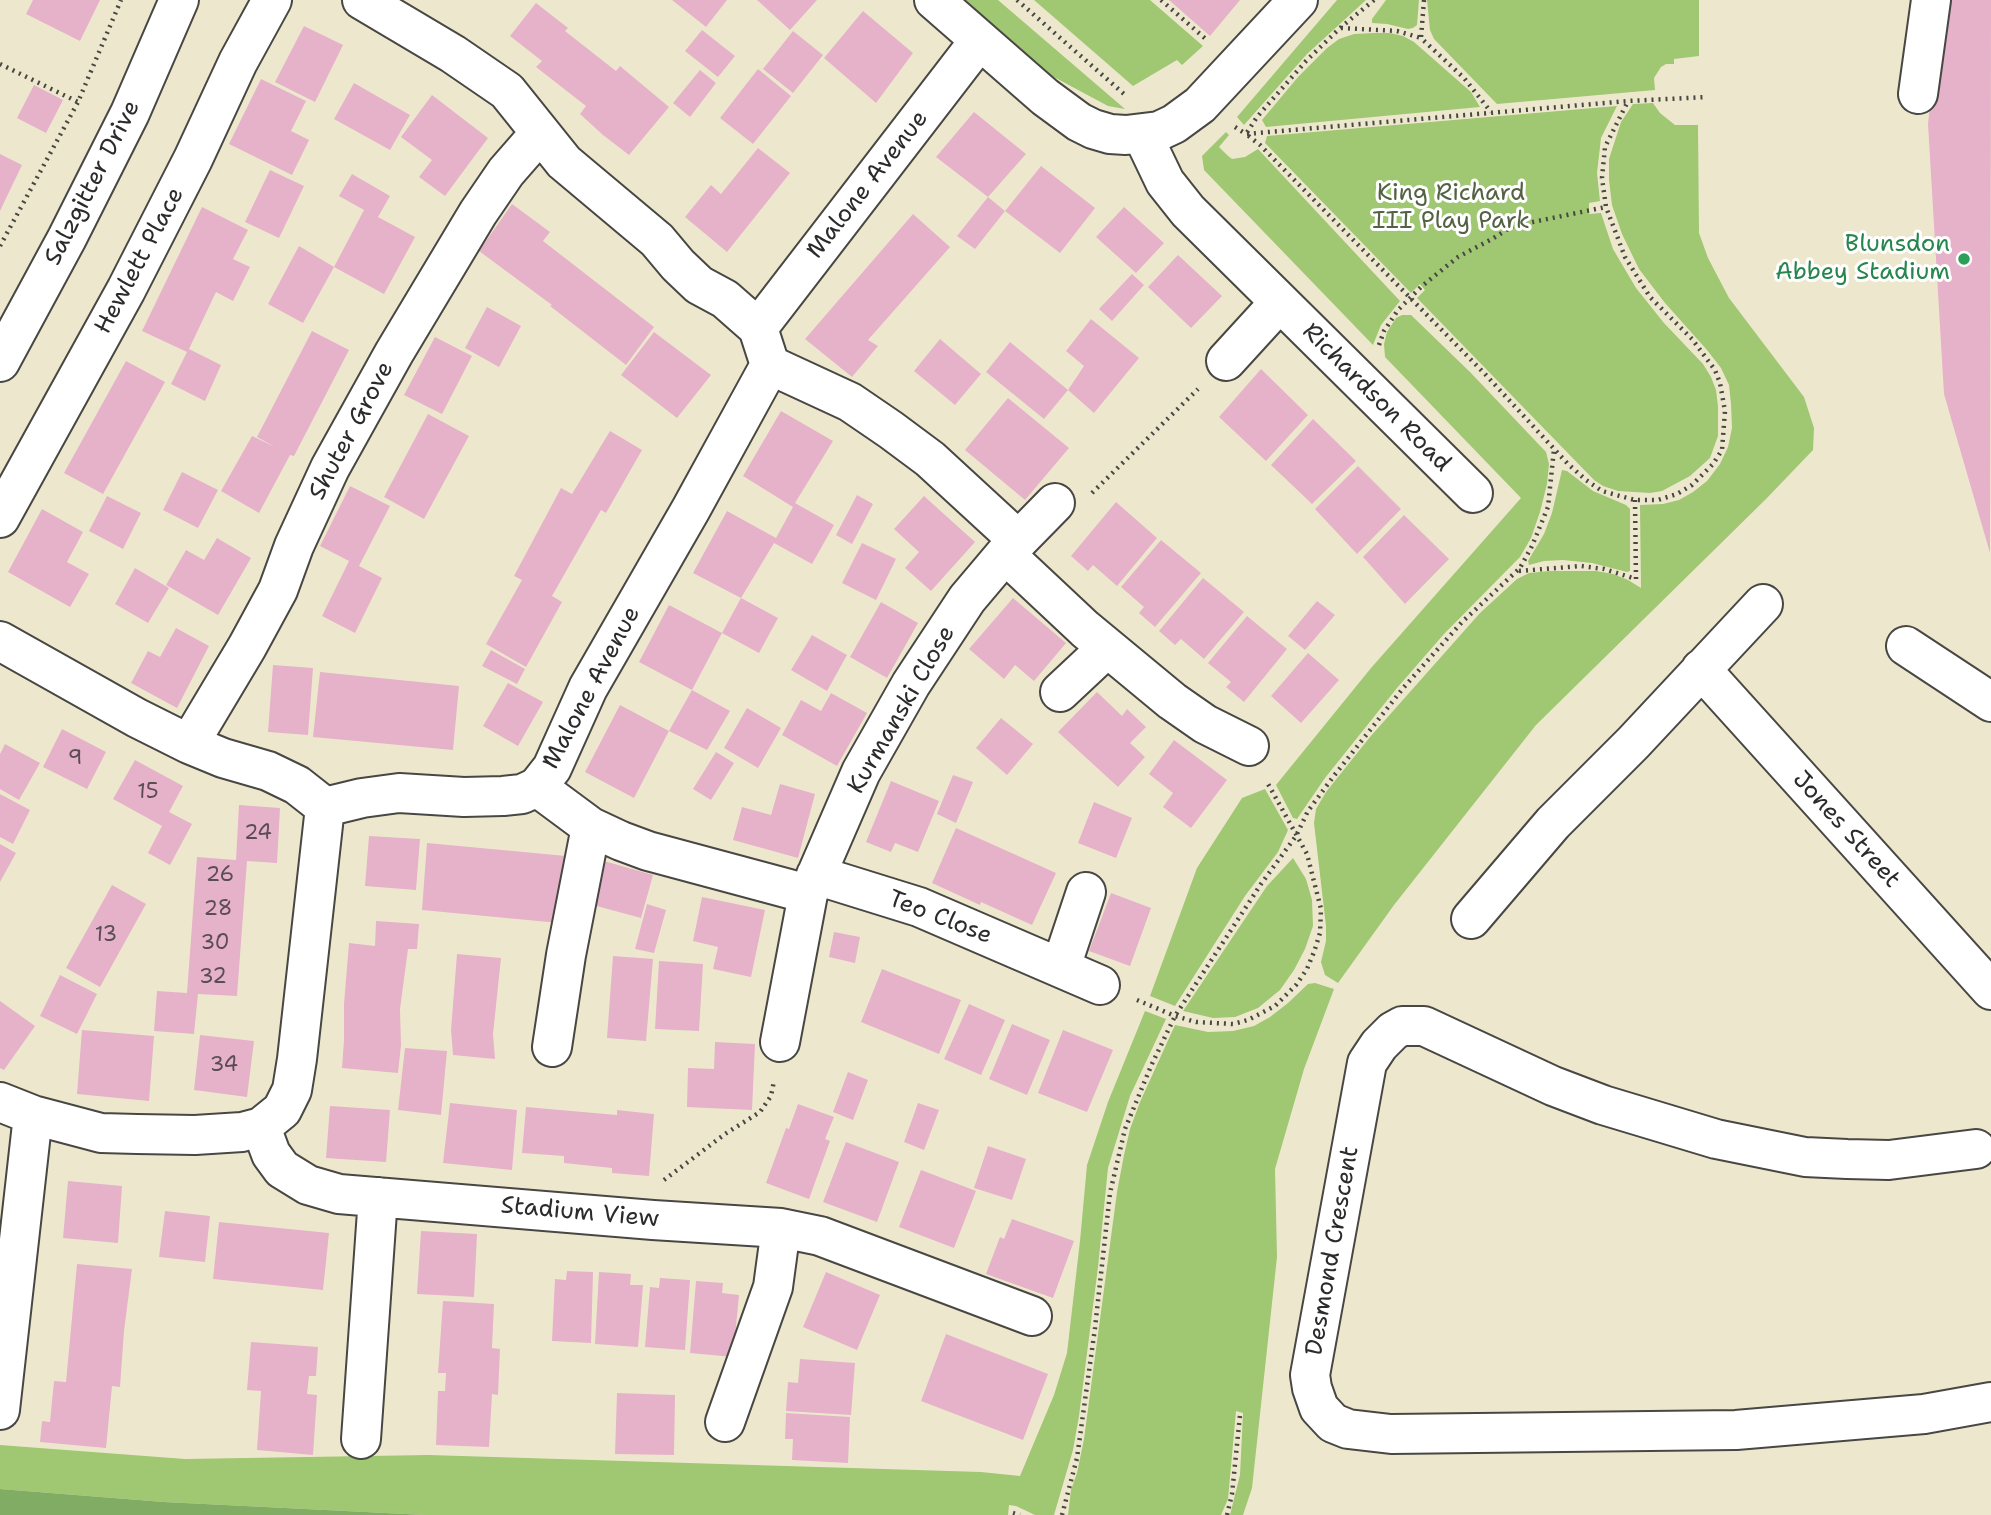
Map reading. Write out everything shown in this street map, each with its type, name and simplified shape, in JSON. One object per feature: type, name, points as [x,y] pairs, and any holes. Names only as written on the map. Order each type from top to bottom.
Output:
[{"type":"street","name":"Salzgitter Drive","points":[[0,362],[130,113],[179,0]]},
{"type":"street","name":"Hewlett Place","points":[[0,518],[126,290],[193,159],[238,62],[272,0]]},
{"type":"street","points":[[362,0],[424,36],[507,91],[564,162],[657,240],[699,285],[725,299],[758,328],[770,365],[850,402],[930,459],[1107,648],[1172,701],[1205,723],[1249,746]]},
{"type":"street","points":[[933,0],[1045,97],[1093,130],[1110,134],[1136,117],[1160,131],[1174,124],[1200,105],[1298,0]]},
{"type":"street","points":[[1918,94],[1931,0]]},
{"type":"street","name":"Malone Avenue","points":[[758,328],[979,41]]},
{"type":"street","name":"Richardson Road","points":[[1136,117],[1165,182],[1175,197],[1473,493]]},
{"type":"street","name":"Shuter Grove","points":[[189,744],[278,590],[294,546],[330,468],[394,353],[478,213],[506,172],[540,133]]},
{"type":"street","name":"Richardson Road","points":[[1226,361],[1279,303]]},
{"type":"street","name":"Malone Avenue","points":[[325,807],[399,793],[464,797],[503,796],[522,794],[537,788],[552,768],[588,688],[770,365]]},
{"type":"street","name":"Kurmanski Close","points":[[780,1042],[812,885],[861,772],[911,684],[968,599],[1012,547],[1055,503]]},
{"type":"street","points":[[1471,919],[1553,823],[1633,743],[1763,604]]},
{"type":"street","points":[[0,641],[189,744],[223,758],[268,771],[297,785],[325,807],[292,1090],[282,1110],[261,1127],[242,1132],[195,1135],[102,1133],[16,1109],[0,1410]]},
{"type":"street","points":[[1906,646],[1991,702]]},
{"type":"street","points":[[1060,692],[1107,648]]},
{"type":"street","name":"Jones Street","points":[[1701,669],[1991,990]]},
{"type":"street","points":[[537,788],[591,827],[648,851],[812,885]]},
{"type":"street","points":[[552,1047],[566,955],[591,827]]},
{"type":"street","name":"Teo Close","points":[[812,885],[919,908],[1100,985]]},
{"type":"street","points":[[1061,967],[1086,892]]},
{"type":"street","name":"Desmond Crescent","points":[[1986,1153],[1889,1160],[1805,1157],[1716,1139],[1603,1105],[1553,1086],[1424,1026],[1402,1026],[1385,1038],[1367,1063],[1310,1375],[1320,1408],[1333,1423],[1348,1429],[1391,1434],[1736,1430],[1924,1414],[1991,1402]]},
{"type":"street","name":"Stadium View","points":[[261,1127],[271,1154],[282,1169],[308,1185],[339,1194],[781,1228],[820,1236],[1032,1316]]},
{"type":"street","points":[[361,1439],[378,1197]]},
{"type":"street","points":[[725,1422],[773,1287],[781,1228]]},
{"type":"path","points":[[0,246],[78,102],[121,0]]},
{"type":"path","points":[[1017,0],[1136,117]]},
{"type":"path","points":[[1161,0],[1237,67]]},
{"type":"path","points":[[1246,134],[1257,117],[1306,61],[1374,0]]},
{"type":"path","points":[[1421,38],[1424,0]]},
{"type":"path","points":[[1340,28],[1397,31],[1421,38],[1464,78],[1491,112]]},
{"type":"path","points":[[0,64],[78,102]]},
{"type":"path","points":[[1246,134],[1628,101],[1707,97]]},
{"type":"path","points":[[1200,105],[1260,145],[1586,480],[1602,491],[1635,500],[1658,500],[1677,494],[1692,485],[1722,450],[1725,411],[1715,370],[1692,339],[1650,297],[1625,257],[1606,207],[1602,178],[1605,147],[1628,101]]},
{"type":"path","points":[[1359,381],[1376,358],[1384,331],[1398,310],[1458,257],[1513,226],[1606,207]]},
{"type":"path","points":[[1055,503],[1071,515],[1226,361]]},
{"type":"path","points":[[1062,1515],[1077,1458],[1110,1193],[1125,1129],[1151,1066],[1175,1016],[1261,884],[1296,836],[1308,811],[1405,687],[1462,622],[1520,568],[1532,547],[1548,507],[1554,448]]},
{"type":"path","points":[[1516,572],[1581,566],[1604,569],[1636,579],[1635,500]]},
{"type":"path","points":[[1175,1016],[1216,1025],[1233,1024],[1248,1020],[1275,1006],[1296,985],[1307,969],[1320,933],[1321,909],[1307,854],[1249,746]]},
{"type":"path","points":[[626,1217],[667,1178],[725,1134],[760,1112],[771,1096],[780,1042]]},
{"type":"path","points":[[1227,1515],[1232,1493],[1240,1415]]},
{"type":"path","points":[[1013,1513],[1020,1515]]},
{"type":"green space","points":[[962,0],[998,0],[1125,109],[1108,106],[1052,76]]},
{"type":"green space","points":[[1034,0],[1150,0],[1203,46],[1182,65],[1177,60],[1133,86]]},
{"type":"green space","points":[[1337,0],[1366,0],[1307,54],[1244,125],[1237,117]]},
{"type":"green space","points":[[1386,0],[1419,0],[1417,25],[1408,29],[1372,23]]},
{"type":"green space","points":[[1427,0],[1699,0],[1699,56],[1674,59],[1674,64],[1661,67],[1654,78],[1655,90],[1497,104],[1434,39],[1430,30]]},
{"type":"green space","points":[[1390,33],[1414,42],[1471,92],[1480,107],[1266,127],[1262,120],[1327,48],[1339,39],[1354,34]]},
{"type":"green space","points":[[1653,103],[1660,113],[1675,125],[1698,125],[1699,233],[1708,258],[1729,298],[1804,397],[1814,428],[1813,450],[1536,725],[1394,905],[1338,983],[1325,975],[1321,962],[1326,926],[1314,823],[1316,809],[1326,792],[1370,737],[1480,613],[1517,579],[1529,573],[1596,571],[1613,574],[1641,588],[1640,505],[1663,504],[1679,500],[1693,492],[1707,481],[1720,464],[1728,447],[1732,428],[1731,404],[1729,385],[1721,368],[1639,269],[1612,205],[1609,159],[1621,122],[1633,104]]},
{"type":"green space","name":"King Richard III Play Park","points":[[1617,106],[1601,138],[1597,173],[1600,201],[1589,203],[1589,214],[1601,213],[1613,249],[1636,288],[1664,323],[1703,364],[1716,390],[1718,406],[1718,436],[1710,458],[1690,476],[1662,491],[1650,493],[1618,491],[1594,480],[1417,298],[1425,290],[1420,284],[1411,293],[1265,143],[1267,136]]},
{"type":"green space","points":[[1226,132],[1229,135],[1219,147],[1227,155],[1232,159],[1245,157],[1258,149],[1400,301],[1381,325],[1373,345],[1204,170],[1202,156]]},
{"type":"green space","points":[[1411,315],[1546,452],[1549,464],[1547,484],[1531,538],[1520,557],[1444,634],[1397,688],[1325,778],[1297,819],[1293,818],[1276,785],[1371,668],[1521,498],[1385,357],[1387,332],[1396,318]]},
{"type":"green space","points":[[1562,470],[1593,491],[1630,509],[1630,571],[1563,560],[1529,565],[1528,561],[1544,534],[1552,513]]},
{"type":"green space","points":[[1265,789],[1288,830],[1278,852],[1245,896],[1175,1006],[1150,996],[1197,868],[1242,798]]},
{"type":"green space","points":[[1293,858],[1306,879],[1312,900],[1313,926],[1305,949],[1280,990],[1258,1008],[1235,1017],[1213,1018],[1183,1011],[1267,886]]},
{"type":"green space","points":[[1315,983],[1334,989],[1304,1069],[1275,1169],[1277,1257],[1252,1488],[1243,1515],[1230,1515],[1240,1475],[1243,1413],[1236,1411],[1228,1499],[1221,1515],[1068,1515],[1071,1490],[1084,1439],[1124,1155],[1140,1102],[1175,1025],[1208,1032],[1233,1031],[1254,1026],[1288,1003],[1308,984]]},
{"type":"green space","points":[[1145,1011],[1166,1019],[1130,1096],[1108,1168],[1079,1416],[1073,1450],[1054,1515],[1035,1515],[1009,1505],[1008,1515],[426,1515],[164,1502],[0,1489],[0,1445],[185,1459],[429,1455],[981,1472],[1020,1476],[1054,1395],[1067,1353],[1087,1165],[1108,1102]]},
{"type":"green space","points":[[0,1489],[164,1502],[426,1515],[0,1515]]},
{"type":"building","points":[[33,0],[100,0],[80,41],[26,14]]},
{"type":"building","points":[[672,0],[727,0],[706,27]]},
{"type":"building","points":[[757,0],[817,0],[790,30]]},
{"type":"building","points":[[1169,0],[1240,0],[1210,36]]},
{"type":"building","name":"Blunsdon Abbey Stadium","points":[[1941,0],[1991,0],[1990,553],[1944,394],[1928,124]]},
{"type":"building","points":[[536,3],[568,28],[565,31],[616,71],[620,66],[669,107],[629,155],[580,114],[586,106],[536,67],[542,61],[510,36]]},
{"type":"building","points":[[863,11],[913,53],[876,103],[824,58]]},
{"type":"building","points":[[304,26],[343,45],[315,102],[275,82]]},
{"type":"building","points":[[702,30],[735,56],[718,77],[685,51]]},
{"type":"building","points":[[793,31],[823,55],[793,93],[763,69]]},
{"type":"building","points":[[758,69],[791,96],[753,144],[720,118]]},
{"type":"building","points":[[700,70],[716,83],[690,117],[673,103]]},
{"type":"building","points":[[261,79],[306,101],[291,131],[309,140],[292,175],[229,144]]},
{"type":"building","points":[[354,83],[410,115],[390,150],[334,119]]},
{"type":"building","points":[[34,85],[63,100],[46,133],[17,118]]},
{"type":"building","points":[[432,95],[488,138],[445,196],[419,177],[432,160],[401,137]]},
{"type":"building","points":[[974,112],[1026,154],[988,197],[936,157]]},
{"type":"building","points":[[758,148],[790,173],[727,252],[685,217],[711,185],[721,194]]},
{"type":"building","points":[[0,154],[22,165],[0,211]]},
{"type":"building","points":[[1041,166],[1095,208],[1060,253],[1005,211]]},
{"type":"building","points":[[270,170],[304,186],[279,238],[245,222]]},
{"type":"building","points":[[352,174],[390,196],[378,217],[415,237],[384,294],[334,267],[364,210],[339,196]]},
{"type":"building","points":[[988,197],[1005,211],[975,249],[957,236]]},
{"type":"building","points":[[512,204],[550,232],[543,241],[654,327],[626,365],[479,251]]},
{"type":"building","points":[[202,207],[248,230],[233,259],[250,267],[233,301],[216,292],[189,349],[221,365],[205,401],[171,384],[187,352],[142,331]]},
{"type":"building","points":[[1124,207],[1164,243],[1136,273],[1096,237]]},
{"type":"building","points":[[913,214],[950,247],[868,340],[878,346],[852,377],[805,339]]},
{"type":"building","points":[[299,246],[334,267],[303,323],[268,304]]},
{"type":"building","points":[[1178,255],[1222,296],[1191,328],[1148,287]]},
{"type":"building","points":[[1132,274],[1144,285],[1112,321],[1099,309]]},
{"type":"building","points":[[487,307],[521,326],[499,367],[465,348]]},
{"type":"building","points":[[1091,319],[1139,358],[1094,413],[1068,390],[1084,366],[1066,351]]},
{"type":"building","points":[[312,331],[349,350],[294,456],[290,455],[259,513],[221,491],[252,436],[275,447],[257,437]]},
{"type":"building","points":[[654,332],[711,375],[677,418],[621,375]]},
{"type":"building","points":[[435,337],[472,356],[442,414],[404,395]]},
{"type":"building","points":[[940,339],[981,374],[955,405],[914,371]]},
{"type":"building","points":[[1010,342],[1068,390],[1044,419],[986,372]]},
{"type":"building","points":[[126,361],[165,382],[103,494],[64,473]]},
{"type":"building","points":[[1261,369],[1308,415],[1266,461],[1219,417]]},
{"type":"building","points":[[1008,398],[1069,448],[1025,500],[965,450]]},
{"type":"building","points":[[781,411],[833,441],[795,503],[834,525],[812,564],[774,543],[741,598],[693,573],[727,511],[776,538],[793,507],[743,476]]},
{"type":"building","points":[[428,414],[469,436],[424,519],[384,497]]},
{"type":"building","points":[[1313,419],[1356,461],[1312,504],[1271,465]]},
{"type":"building","points":[[610,431],[642,450],[606,513],[601,510],[552,596],[562,602],[526,667],[486,644],[522,580],[514,576],[561,488],[572,494]]},
{"type":"building","points":[[1358,466],[1401,509],[1357,554],[1315,509]]},
{"type":"building","points":[[182,472],[218,490],[198,528],[163,510]]},
{"type":"building","points":[[350,486],[390,506],[359,566],[382,578],[355,633],[322,616],[349,561],[320,546]]},
{"type":"building","points":[[857,495],[873,504],[852,544],[836,535]]},
{"type":"building","points":[[107,496],[141,513],[123,549],[89,531]]},
{"type":"building","points":[[924,496],[975,542],[931,591],[905,568],[919,552],[894,529]]},
{"type":"building","points":[[1116,502],[1157,538],[1117,586],[1093,565],[1088,571],[1071,556]]},
{"type":"building","points":[[42,509],[83,532],[67,562],[89,574],[70,607],[8,572]]},
{"type":"building","points":[[1404,515],[1449,559],[1405,604],[1363,557]]},
{"type":"building","points":[[217,538],[251,558],[218,615],[166,585],[186,550],[204,560]]},
{"type":"building","points":[[1161,540],[1201,573],[1155,627],[1139,613],[1144,607],[1121,587]]},
{"type":"building","points":[[862,543],[896,559],[876,600],[842,583]]},
{"type":"building","points":[[135,568],[169,588],[148,623],[115,604]]},
{"type":"building","points":[[1203,578],[1244,612],[1204,659],[1181,639],[1175,645],[1159,631]]},
{"type":"building","points":[[741,598],[778,618],[759,653],[722,633]]},
{"type":"building","points":[[1013,598],[1066,643],[1034,681],[1015,665],[1004,679],[969,649]]},
{"type":"building","points":[[1317,601],[1335,615],[1305,650],[1288,636]]},
{"type":"building","points":[[881,602],[918,623],[887,678],[850,657]]},
{"type":"building","points":[[669,605],[722,633],[692,690],[639,662]]},
{"type":"building","points":[[1247,616],[1287,649],[1244,702],[1226,687],[1231,682],[1208,663]]},
{"type":"building","points":[[176,628],[209,646],[177,708],[131,683],[148,651],[160,657]]},
{"type":"building","points":[[812,635],[847,655],[827,691],[791,670]]},
{"type":"building","points":[[491,650],[525,669],[517,684],[482,666]]},
{"type":"building","points":[[1308,653],[1339,680],[1301,723],[1271,696]]},
{"type":"building","points":[[273,665],[313,668],[308,735],[268,732]]},
{"type":"building","points":[[320,672],[459,686],[453,750],[313,737]]},
{"type":"building","points":[[508,683],[543,702],[518,746],[483,726]]},
{"type":"building","points":[[692,690],[730,711],[707,750],[669,731]]},
{"type":"building","points":[[1097,692],[1122,716],[1127,709],[1146,727],[1130,743],[1145,757],[1118,787],[1058,732]]},
{"type":"building","points":[[831,693],[867,713],[837,766],[782,735],[801,700],[821,711]]},
{"type":"building","points":[[620,705],[669,731],[634,798],[585,772]]},
{"type":"building","points":[[747,708],[781,728],[758,768],[724,748]]},
{"type":"building","points":[[1001,718],[1033,744],[1007,775],[976,748]]},
{"type":"building","points":[[62,729],[106,752],[87,789],[43,767]]},
{"type":"building","points":[[1174,740],[1227,780],[1191,828],[1163,807],[1173,793],[1149,774]]},
{"type":"building","points":[[5,744],[40,763],[19,800],[0,789],[0,754]]},
{"type":"building","points":[[716,752],[734,763],[711,800],[693,789]]},
{"type":"building","points":[[135,760],[183,786],[169,812],[192,824],[170,865],[148,853],[162,826],[113,799]]},
{"type":"building","points":[[953,775],[973,782],[956,823],[937,814]]},
{"type":"building","points":[[891,781],[939,801],[918,852],[895,843],[891,852],[866,842]]},
{"type":"building","points":[[780,784],[815,794],[798,858],[733,840],[742,807],[771,815]]},
{"type":"building","points":[[0,794],[30,810],[13,844],[0,837]]},
{"type":"building","points":[[1094,802],[1132,818],[1116,858],[1078,843]]},
{"type":"building","points":[[239,805],[280,808],[277,863],[247,861],[237,996],[198,994],[194,1034],[154,1031],[157,991],[187,993],[197,857],[236,860]]},
{"type":"building","points":[[956,828],[1056,873],[1032,925],[932,883]]},
{"type":"building","points":[[369,836],[420,839],[416,890],[365,886]]},
{"type":"building","points":[[427,843],[566,856],[559,923],[422,910]]},
{"type":"building","points":[[0,844],[16,853],[0,882]]},
{"type":"building","points":[[604,861],[653,875],[641,918],[593,905]]},
{"type":"building","points":[[112,885],[146,904],[100,987],[66,968]]},
{"type":"building","points":[[1111,893],[1151,908],[1130,966],[1089,951]]},
{"type":"building","points":[[702,897],[765,910],[751,977],[713,969],[718,947],[693,941]]},
{"type":"building","points":[[647,904],[666,910],[654,953],[635,949]]},
{"type":"building","points":[[376,921],[419,924],[417,949],[408,949],[400,1009],[401,1045],[398,1073],[342,1068],[349,943],[375,946]]},
{"type":"building","points":[[834,932],[860,937],[855,963],[829,957]]},
{"type":"building","points":[[457,954],[501,958],[493,1034],[495,1059],[453,1055],[451,1030]]},
{"type":"building","points":[[613,956],[653,959],[646,1041],[607,1038]]},
{"type":"building","points":[[659,961],[703,964],[699,1031],[655,1029]]},
{"type":"building","points":[[882,969],[961,1000],[939,1054],[861,1022]]},
{"type":"building","points":[[60,975],[97,994],[77,1034],[40,1016]]},
{"type":"building","points":[[0,1001],[35,1026],[4,1070],[0,1068]]},
{"type":"building","points":[[969,1004],[1005,1020],[981,1075],[944,1059]]},
{"type":"building","points":[[1012,1024],[1050,1040],[1027,1095],[989,1079]]},
{"type":"building","points":[[82,1030],[154,1036],[149,1101],[77,1094]]},
{"type":"building","points":[[1063,1030],[1113,1050],[1087,1112],[1038,1093]]},
{"type":"building","points":[[200,1035],[254,1041],[247,1097],[194,1090]]},
{"type":"building","points":[[715,1042],[755,1044],[752,1110],[687,1107],[688,1068],[714,1069]]},
{"type":"building","points":[[405,1048],[447,1051],[441,1115],[398,1110]]},
{"type":"building","points":[[848,1072],[868,1080],[853,1120],[833,1112]]},
{"type":"building","points":[[450,1103],[517,1110],[512,1170],[443,1163]]},
{"type":"building","points":[[918,1103],[939,1110],[924,1150],[904,1142]]},
{"type":"building","points":[[798,1104],[834,1117],[825,1139],[830,1141],[809,1199],[766,1183],[786,1128],[789,1129]]},
{"type":"building","points":[[330,1106],[390,1110],[386,1162],[326,1158]]},
{"type":"building","points":[[526,1107],[617,1115],[617,1110],[654,1114],[649,1176],[612,1173],[612,1168],[564,1163],[564,1156],[522,1153]]},
{"type":"building","points":[[846,1142],[899,1162],[877,1222],[823,1202]]},
{"type":"building","points":[[988,1146],[1026,1159],[1012,1200],[974,1188]]},
{"type":"building","points":[[921,1170],[976,1191],[954,1248],[899,1227]]},
{"type":"building","points":[[68,1181],[122,1186],[118,1243],[63,1238]]},
{"type":"building","points":[[165,1211],[210,1216],[205,1262],[159,1257]]},
{"type":"building","points":[[1012,1219],[1074,1241],[1053,1298],[986,1274],[1000,1237],[1004,1239]]},
{"type":"building","points":[[219,1222],[329,1233],[323,1290],[213,1279]]},
{"type":"building","points":[[421,1231],[477,1234],[474,1297],[417,1294]]},
{"type":"building","points":[[77,1264],[132,1269],[120,1387],[112,1386],[106,1448],[40,1442],[42,1421],[50,1422],[54,1381],[66,1382]]},
{"type":"building","points":[[567,1271],[593,1272],[591,1343],[552,1341],[555,1279],[566,1280]]},
{"type":"building","points":[[599,1272],[631,1274],[630,1285],[643,1285],[638,1347],[595,1344]]},
{"type":"building","points":[[826,1272],[880,1295],[857,1350],[803,1327]]},
{"type":"building","points":[[660,1278],[690,1280],[685,1350],[645,1347],[650,1287],[659,1288]]},
{"type":"building","points":[[696,1281],[723,1283],[722,1293],[739,1295],[733,1357],[690,1353]]},
{"type":"building","points":[[443,1301],[494,1304],[492,1348],[500,1349],[498,1395],[492,1394],[489,1447],[436,1445],[438,1391],[445,1391],[446,1373],[438,1373]]},
{"type":"building","points":[[946,1334],[1048,1374],[1023,1440],[921,1401]]},
{"type":"building","points":[[251,1342],[318,1347],[316,1376],[309,1376],[307,1394],[317,1395],[313,1455],[257,1450],[261,1391],[247,1390]]},
{"type":"building","points":[[800,1359],[855,1363],[851,1415],[786,1411],[788,1382],[798,1383]]},
{"type":"building","points":[[617,1393],[675,1395],[674,1455],[615,1454]]},
{"type":"building","points":[[786,1413],[850,1417],[848,1463],[792,1460],[793,1439],[785,1439]]},
{"type":"place","name":"Blunsdon Abbey Stadium","points":[[1964,259]]}]
